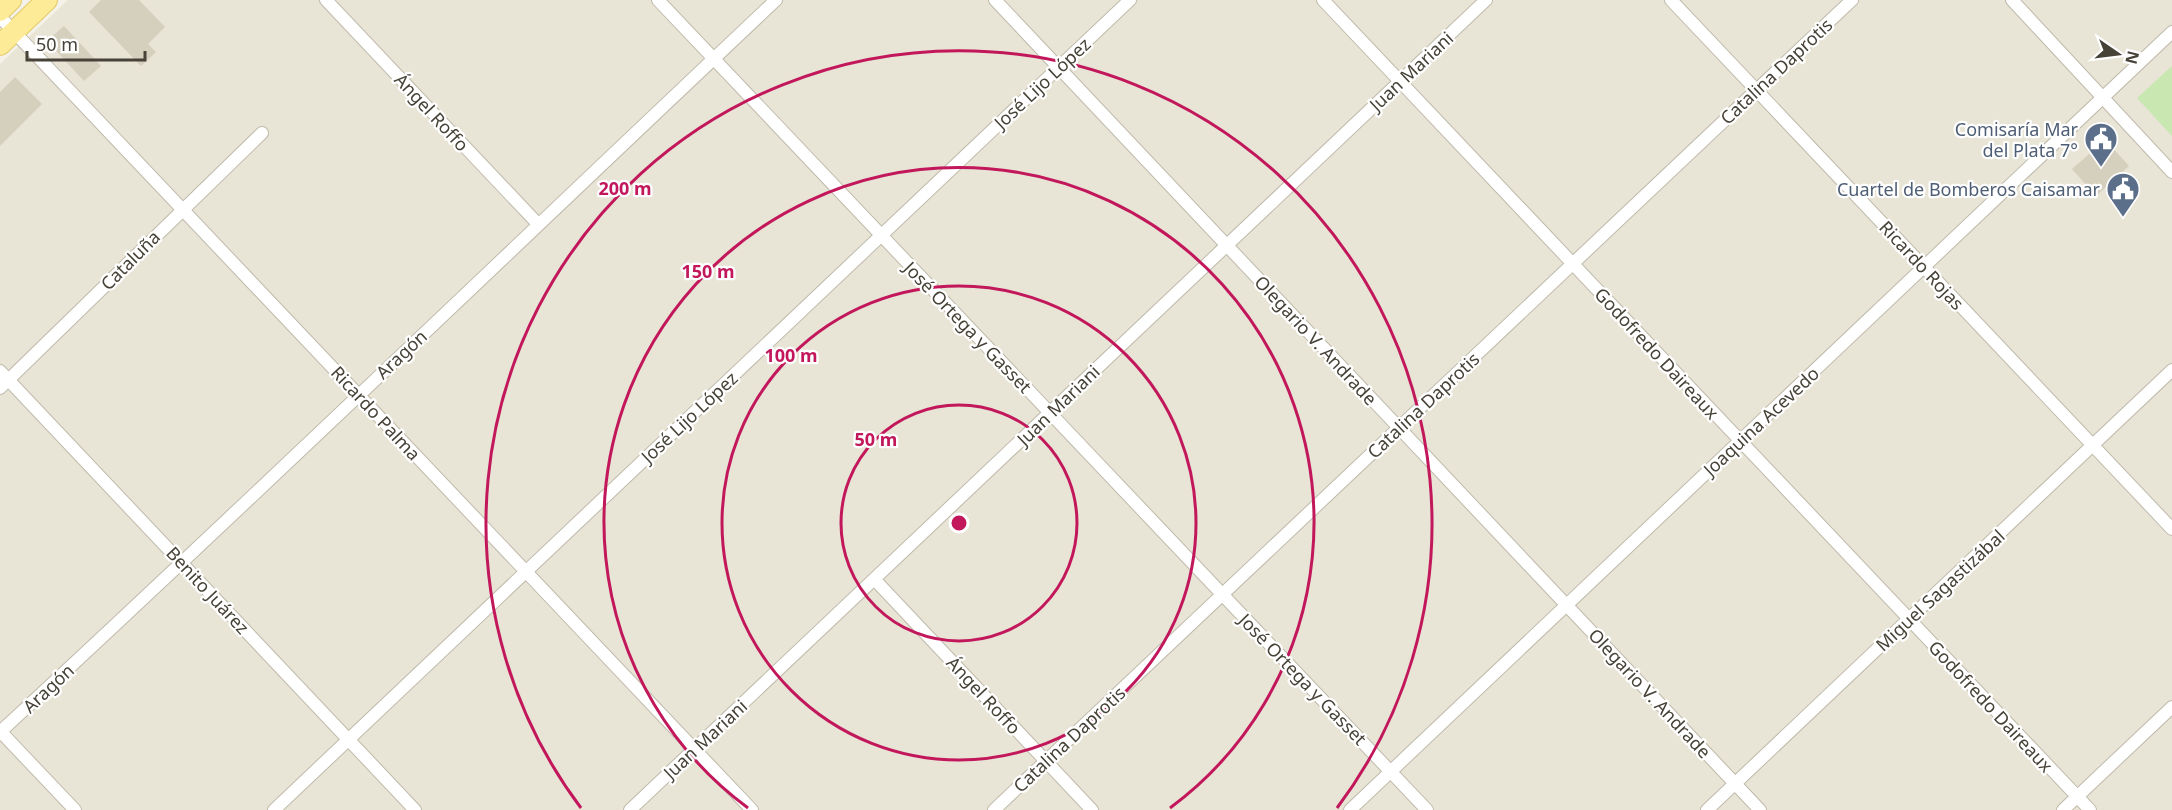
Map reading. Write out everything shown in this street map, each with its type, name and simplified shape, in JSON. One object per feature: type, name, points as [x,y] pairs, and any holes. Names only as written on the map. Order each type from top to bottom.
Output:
[{"type":"main road","points":[[0,11],[11,0]]},
{"type":"main road","points":[[7,38],[47,0]]},
{"type":"street","name":"Ángel Roffo","points":[[326,0],[538,224]]},
{"type":"street","name":"José Ortega y Gasset","points":[[658,0],[1427,810]]},
{"type":"street","name":"Aragón","points":[[0,732],[183,564],[358,394],[776,0]]},
{"type":"street","name":"Olegario V. Andrade","points":[[995,0],[1760,810]]},
{"type":"street","name":"José Lijo López","points":[[274,810],[1130,0]]},
{"type":"street","name":"Godofredo Daireaux","points":[[1323,0],[2090,810]]},
{"type":"street","name":"Juan Mariani","points":[[630,810],[1486,0]]},
{"type":"street","name":"Ricardo Rojas","points":[[1671,0],[2172,530]]},
{"type":"street","name":"Catalina Daprotis","points":[[994,810],[1852,0]]},
{"type":"street","points":[[2012,0],[2104,96],[2172,172]]},
{"type":"street","name":"Ricardo Palma","points":[[0,17],[7,38],[182,209],[752,810]]},
{"type":"street","name":"Joaquina Acevedo","points":[[1350,810],[2172,32]]},
{"type":"street","name":"Cataluña","points":[[3,379],[262,133]]},
{"type":"street","name":"Miguel Sagastizábal","points":[[1707,810],[2172,370]]},
{"type":"street","name":"Benito Juárez","points":[[3,379],[183,564],[415,810]]},
{"type":"street","name":"Ángel Roffo","points":[[875,580],[1092,810]]},
{"type":"street","points":[[2063,810],[2172,707]]},
{"type":"street","points":[[0,732],[75,810]]},
{"type":"shaded area","points":[[68,0],[2172,0],[2172,810],[0,810],[0,64]]},
{"type":"green space","points":[[2172,66],[2172,136],[2137,98]]},
{"type":"building","points":[[101,0],[139,0],[165,27],[148,44],[156,52],[141,66],[89,12]]},
{"type":"building","points":[[64,26],[101,66],[84,81],[47,41]]},
{"type":"building","points":[[15,77],[42,104],[0,146],[0,92]]},
{"type":"building","name":"Comisaría Mar del Plata 7°","points":[[2103,142],[2109,144],[2129,166],[2096,196],[2072,169]]},
{"type":"place","name":"Comisaría Mar del Plata 7°","points":[[2101,168]]},
{"type":"place","name":"Cuartel de Bomberos Caisamar","points":[[2123,218]]}]
